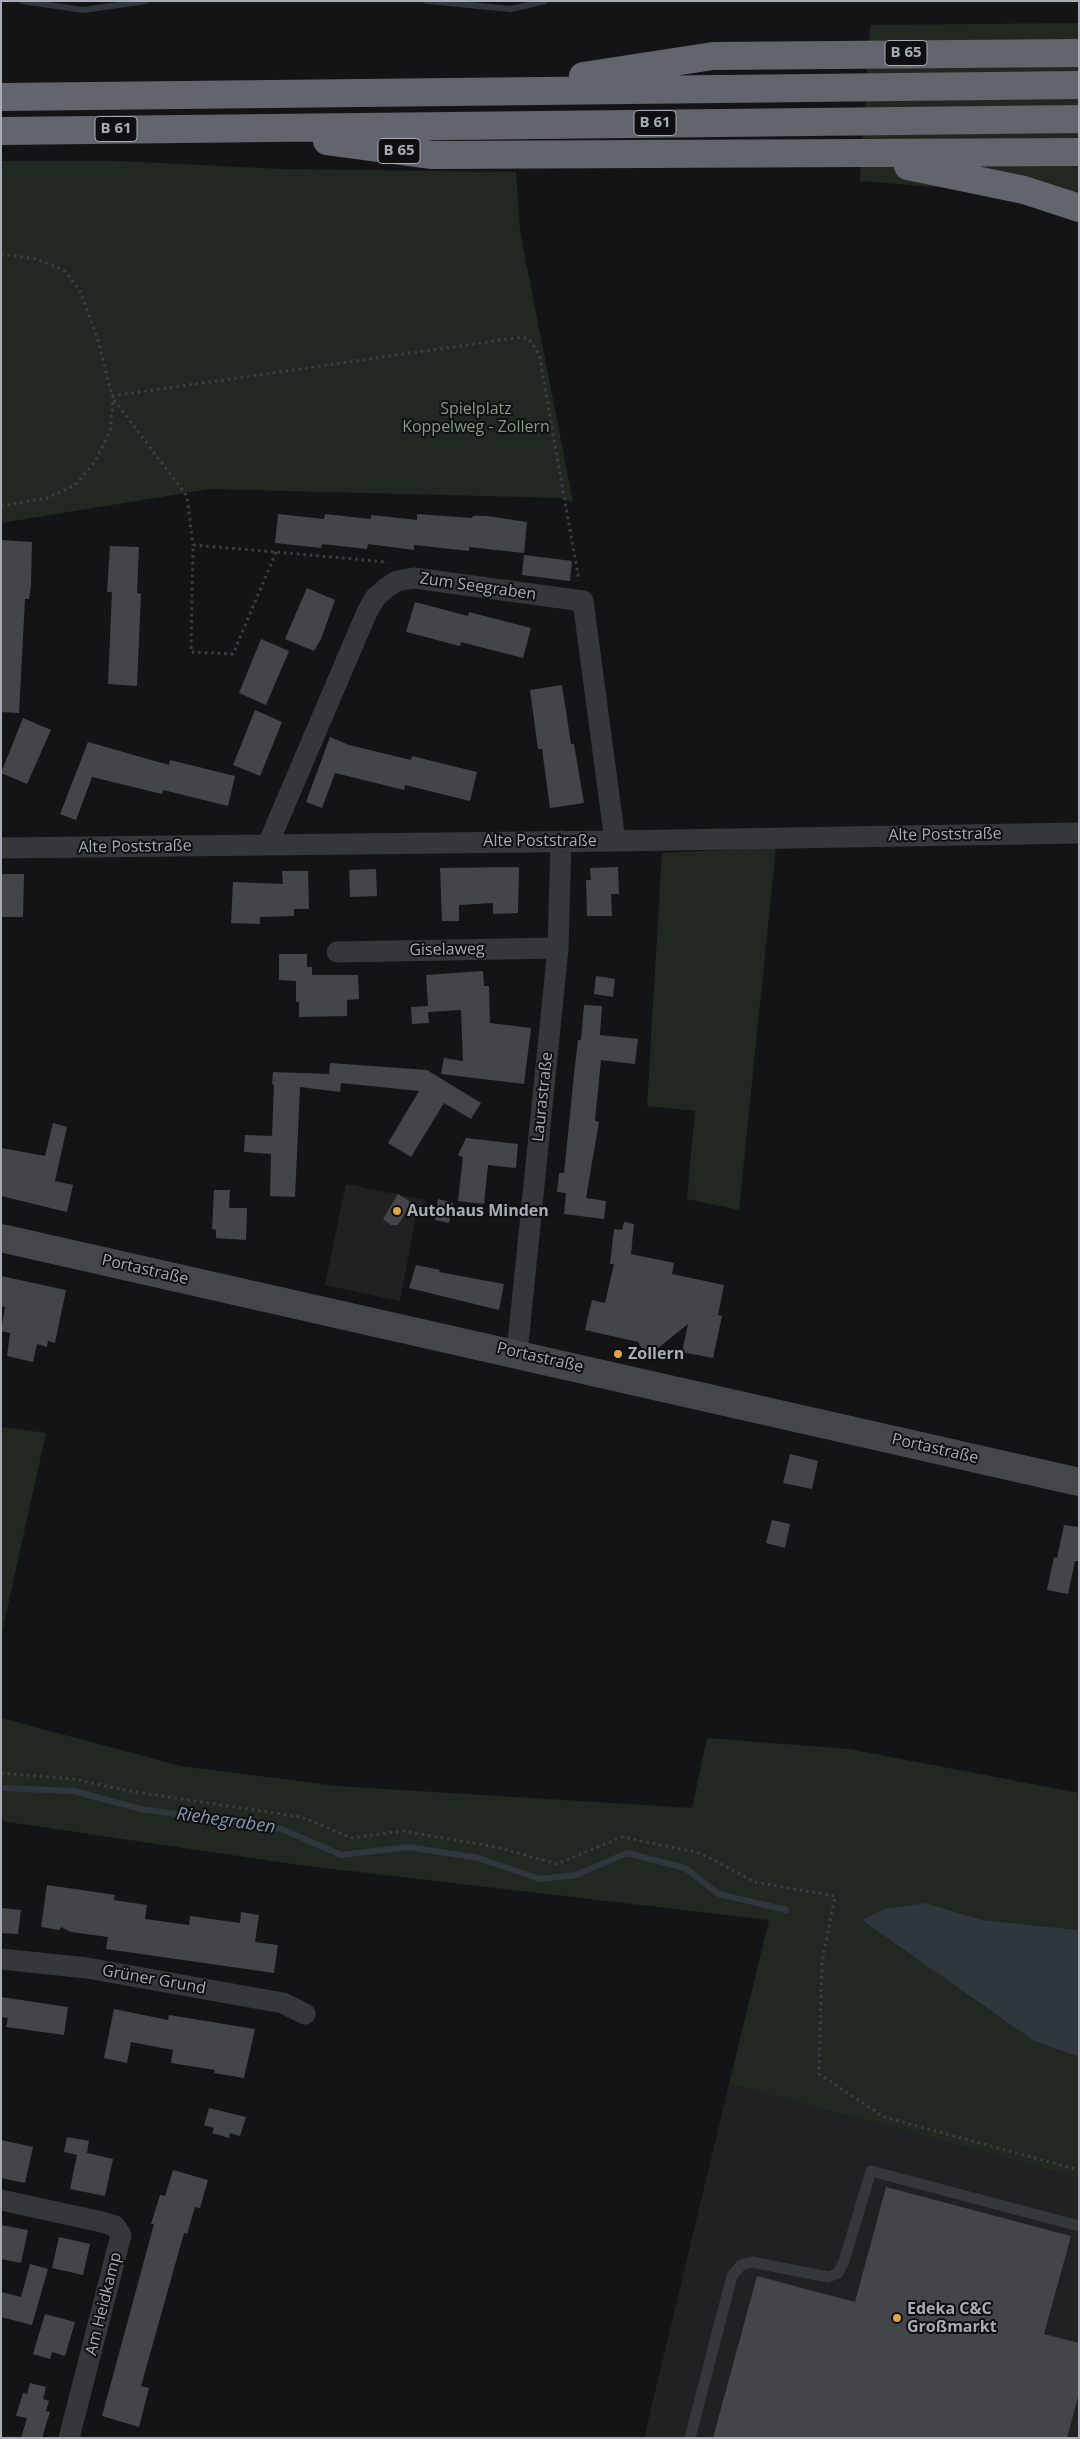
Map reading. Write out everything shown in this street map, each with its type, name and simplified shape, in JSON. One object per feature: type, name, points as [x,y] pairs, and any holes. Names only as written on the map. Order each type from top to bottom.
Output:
[{"type":"highway","name":"B 65","points":[[485,91],[713,56],[1028,53],[1079,44]]},
{"type":"highway","points":[[1028,53],[1079,53]]},
{"type":"highway","name":"B 61","points":[[1,97],[1079,85]]},
{"type":"highway","name":"B 61","points":[[1,131],[1079,118]]},
{"type":"highway","name":"B 65","points":[[231,128],[432,155],[1079,152]]},
{"type":"highway","points":[[840,154],[954,174],[1024,190],[1079,208]]},
{"type":"main road","name":"Portastraße","points":[[1,1238],[517,1353],[1079,1482]]},
{"type":"street","name":"Zum Seegraben","points":[[268,844],[367,612],[375,598],[386,588],[397,581],[414,578],[583,601]]},
{"type":"street","points":[[583,601],[615,841]]},
{"type":"street","name":"Alte Poststraße","points":[[1,848],[561,840],[615,841],[1079,833]]},
{"type":"street","name":"Laurastraße","points":[[517,1353],[558,948],[561,840]]},
{"type":"street","name":"Giselaweg","points":[[337,952],[558,948]]},
{"type":"street","name":"Grüner Grund","points":[[1,1959],[106,1971],[283,2004],[305,2014]]},
{"type":"street","name":"Am Heidkamp","points":[[1,2200],[102,2222],[115,2226],[121,2235],[69,2438]]},
{"type":"lane","points":[[690,2438],[732,2276],[741,2265],[752,2262],[828,2277],[838,2273],[844,2261],[871,2171],[1079,2226]]},
{"type":"path","points":[[1,254],[36,259],[64,271],[80,291],[98,337],[113,398],[110,432],[94,463],[75,485],[47,498],[1,506]]},
{"type":"path","points":[[113,398],[522,337],[530,339],[539,354],[583,601]]},
{"type":"path","points":[[113,398],[187,496],[193,545],[191,652],[233,654],[276,552]]},
{"type":"path","points":[[193,545],[387,562],[386,588]]},
{"type":"path","points":[[1,1773],[73,1779],[129,1791],[302,1817],[352,1838],[403,1831],[496,1848],[557,1864],[622,1837],[700,1853],[755,1882],[836,1896],[822,1962],[818,2074],[884,2118],[1079,2170]]},
{"type":"shaded area","points":[[346,1184],[426,1200],[416,1216],[400,1301],[325,1285]]},
{"type":"shaded area","points":[[926,1903],[982,1920],[1079,1930],[1079,2057],[1034,2041],[862,1920],[885,1909]]},
{"type":"shaded area","points":[[729,2084],[1079,2178],[1079,2438],[644,2438]]},
{"type":"green space","points":[[1079,23],[1079,222],[1037,204],[972,190],[860,181],[870,25]]},
{"type":"green space","name":"Spielplatz Koppelweg - Zollern","points":[[1,161],[117,161],[282,169],[516,172],[520,231],[573,502],[561,498],[210,489],[1,523]]},
{"type":"green space","points":[[776,847],[739,1210],[687,1199],[695,1111],[647,1106],[662,853]]},
{"type":"green space","points":[[1,1427],[46,1433],[1,1637]]},
{"type":"green space","points":[[1,1718],[181,1766],[337,1786],[692,1808],[707,1738],[849,1749],[1079,1793],[1079,1930],[982,1920],[926,1903],[863,1920],[1034,2041],[1079,2057],[1079,2178],[729,2084],[769,1920],[299,1865],[1,1821]]},
{"type":"building","points":[[278,514],[324,519],[325,514],[371,519],[371,515],[417,520],[417,514],[472,518],[473,516],[487,516],[527,522],[524,553],[469,547],[469,551],[414,545],[414,550],[368,544],[367,549],[322,544],[321,548],[275,543]]},
{"type":"building","points":[[1,540],[32,542],[31,585],[29,599],[25,599],[19,713],[1,712]]},
{"type":"building","points":[[110,546],[139,547],[137,593],[141,594],[137,686],[108,684],[112,592],[107,592]]},
{"type":"building","points":[[524,555],[572,561],[570,581],[522,575]]},
{"type":"building","points":[[307,588],[335,600],[321,639],[314,651],[285,639]]},
{"type":"building","points":[[415,602],[468,616],[469,612],[531,628],[523,658],[461,642],[460,646],[406,632]]},
{"type":"building","points":[[261,639],[289,651],[266,705],[239,693]]},
{"type":"building","points":[[562,685],[571,744],[574,744],[584,803],[550,808],[542,749],[538,749],[530,690]]},
{"type":"building","points":[[255,710],[282,722],[260,776],[233,765]]},
{"type":"building","points":[[23,718],[51,730],[27,784],[1,773]]},
{"type":"building","points":[[330,737],[349,745],[411,760],[412,756],[477,772],[470,801],[405,785],[404,790],[335,773],[322,808],[306,802]]},
{"type":"building","points":[[88,742],[169,765],[170,760],[235,776],[228,806],[163,790],[162,794],[92,777],[76,820],[60,814]]},
{"type":"building","points":[[519,867],[518,913],[493,914],[493,903],[459,905],[459,921],[442,921],[440,868]]},
{"type":"building","points":[[618,867],[619,894],[611,894],[612,916],[587,916],[586,880],[591,880],[590,868]]},
{"type":"building","points":[[376,869],[377,896],[350,897],[349,870]]},
{"type":"building","points":[[282,871],[308,871],[309,909],[294,909],[294,916],[260,917],[260,924],[231,923],[233,882],[283,884]]},
{"type":"building","points":[[1,874],[24,874],[23,917],[1,917]]},
{"type":"building","points":[[279,954],[307,954],[307,967],[312,967],[312,975],[358,975],[359,999],[347,1000],[347,1016],[299,1017],[299,1002],[296,1002],[296,981],[279,980]]},
{"type":"building","points":[[483,971],[484,986],[489,986],[490,1023],[531,1028],[524,1084],[441,1074],[444,1058],[463,1061],[461,1010],[428,1012],[429,1023],[412,1024],[411,1007],[428,1006],[426,975]]},
{"type":"building","points":[[596,976],[615,979],[613,997],[594,994]]},
{"type":"building","points":[[584,1005],[602,1006],[600,1035],[638,1039],[635,1064],[601,1060],[595,1121],[599,1122],[586,1198],[606,1201],[604,1219],[564,1214],[566,1193],[557,1192],[559,1173],[564,1173],[578,1040],[581,1040]]},
{"type":"building","points":[[330,1063],[427,1070],[481,1103],[471,1119],[444,1103],[411,1157],[388,1143],[419,1091],[341,1083],[340,1092],[300,1087],[295,1197],[270,1196],[271,1154],[244,1152],[245,1135],[272,1136],[273,1072],[329,1074]]},
{"type":"building","points":[[53,1123],[67,1127],[55,1181],[73,1185],[67,1212],[1,1196],[1,1148],[45,1156]]},
{"type":"building","points":[[466,1138],[518,1144],[516,1168],[488,1165],[484,1204],[458,1201],[463,1157],[458,1155]]},
{"type":"building","points":[[214,1190],[230,1190],[229,1208],[247,1208],[246,1240],[216,1238],[216,1230],[212,1229]]},
{"type":"building","name":"Autohaus Minden","points":[[398,1194],[412,1203],[398,1225],[391,1225],[383,1219]]},
{"type":"building","points":[[438,1199],[453,1203],[449,1223],[435,1220]]},
{"type":"building","points":[[624,1222],[634,1224],[631,1254],[674,1263],[672,1274],[724,1285],[718,1315],[722,1316],[713,1358],[682,1352],[688,1324],[647,1357],[638,1342],[585,1330],[592,1300],[605,1303],[614,1264],[610,1264],[614,1229],[622,1230]]},
{"type":"building","points":[[416,1265],[440,1270],[439,1272],[504,1284],[499,1310],[409,1288]]},
{"type":"building","points":[[1,1276],[66,1290],[55,1343],[48,1341],[47,1347],[37,1344],[33,1362],[7,1356],[10,1333],[1,1331],[5,1307],[1,1306]]},
{"type":"building","points":[[790,1454],[818,1461],[812,1489],[783,1483]]},
{"type":"building","points":[[772,1520],[790,1524],[785,1548],[766,1543]]},
{"type":"building","points":[[1064,1525],[1079,1527],[1079,1561],[1075,1561],[1068,1594],[1047,1590],[1054,1557],[1057,1558]]},
{"type":"building","points":[[47,1885],[115,1895],[114,1900],[147,1905],[145,1919],[189,1925],[190,1916],[240,1923],[241,1912],[259,1915],[255,1942],[278,1945],[274,1973],[106,1949],[108,1937],[71,1932],[61,1927],[59,1930],[41,1927]]},
{"type":"building","points":[[1,1908],[21,1910],[18,1934],[1,1933]]},
{"type":"building","points":[[1,1997],[68,2007],[64,2035],[6,2027],[8,2018],[1,2017]]},
{"type":"building","points":[[114,2009],[168,2020],[169,2015],[255,2029],[244,2078],[214,2073],[215,2070],[171,2063],[173,2050],[131,2042],[127,2063],[104,2058]]},
{"type":"building","points":[[209,2108],[246,2117],[240,2136],[230,2133],[229,2138],[212,2133],[214,2128],[204,2125]]},
{"type":"building","points":[[67,2137],[89,2141],[87,2153],[113,2159],[105,2196],[70,2189],[77,2155],[64,2152]]},
{"type":"building","points":[[1,2140],[33,2147],[25,2183],[1,2178]]},
{"type":"building","points":[[173,2170],[208,2180],[200,2208],[195,2207],[187,2234],[184,2233],[141,2386],[149,2388],[139,2427],[102,2416],[154,2224],[151,2224],[160,2195],[165,2196]]},
{"type":"building","name":"Edeka C&C Großmarkt","points":[[886,2187],[1071,2236],[1044,2334],[1079,2343],[1079,2393],[1067,2438],[713,2438],[757,2276],[855,2302]]},
{"type":"building","points":[[1,2225],[28,2230],[21,2263],[1,2259]]},
{"type":"building","points":[[59,2237],[90,2244],[83,2275],[52,2268]]},
{"type":"building","points":[[30,2264],[48,2269],[32,2325],[1,2317],[1,2292],[21,2297]]},
{"type":"building","points":[[45,2314],[75,2322],[65,2356],[52,2352],[50,2359],[33,2354]]},
{"type":"building","points":[[30,2383],[46,2387],[43,2399],[49,2401],[46,2411],[50,2412],[42,2438],[21,2438],[27,2418],[16,2416],[23,2393],[27,2394]]},
{"type":"waterway","name":"Riehegraben","points":[[22,1],[83,10],[146,1]]},
{"type":"waterway","name":"Riehegraben","points":[[427,1],[511,9],[545,1]]},
{"type":"waterway","name":"Riehegraben","points":[[1,1788],[74,1791],[141,1809],[282,1829],[341,1855],[409,1847],[478,1858],[540,1879],[576,1875],[627,1853],[685,1868],[719,1894],[786,1910]]},
{"type":"place","name":"Autohaus Minden","points":[[397,1211]]},
{"type":"place","name":"Zollern","points":[[618,1354]]},
{"type":"place","name":"Edeka C&C Großmarkt","points":[[897,2318]]}]
